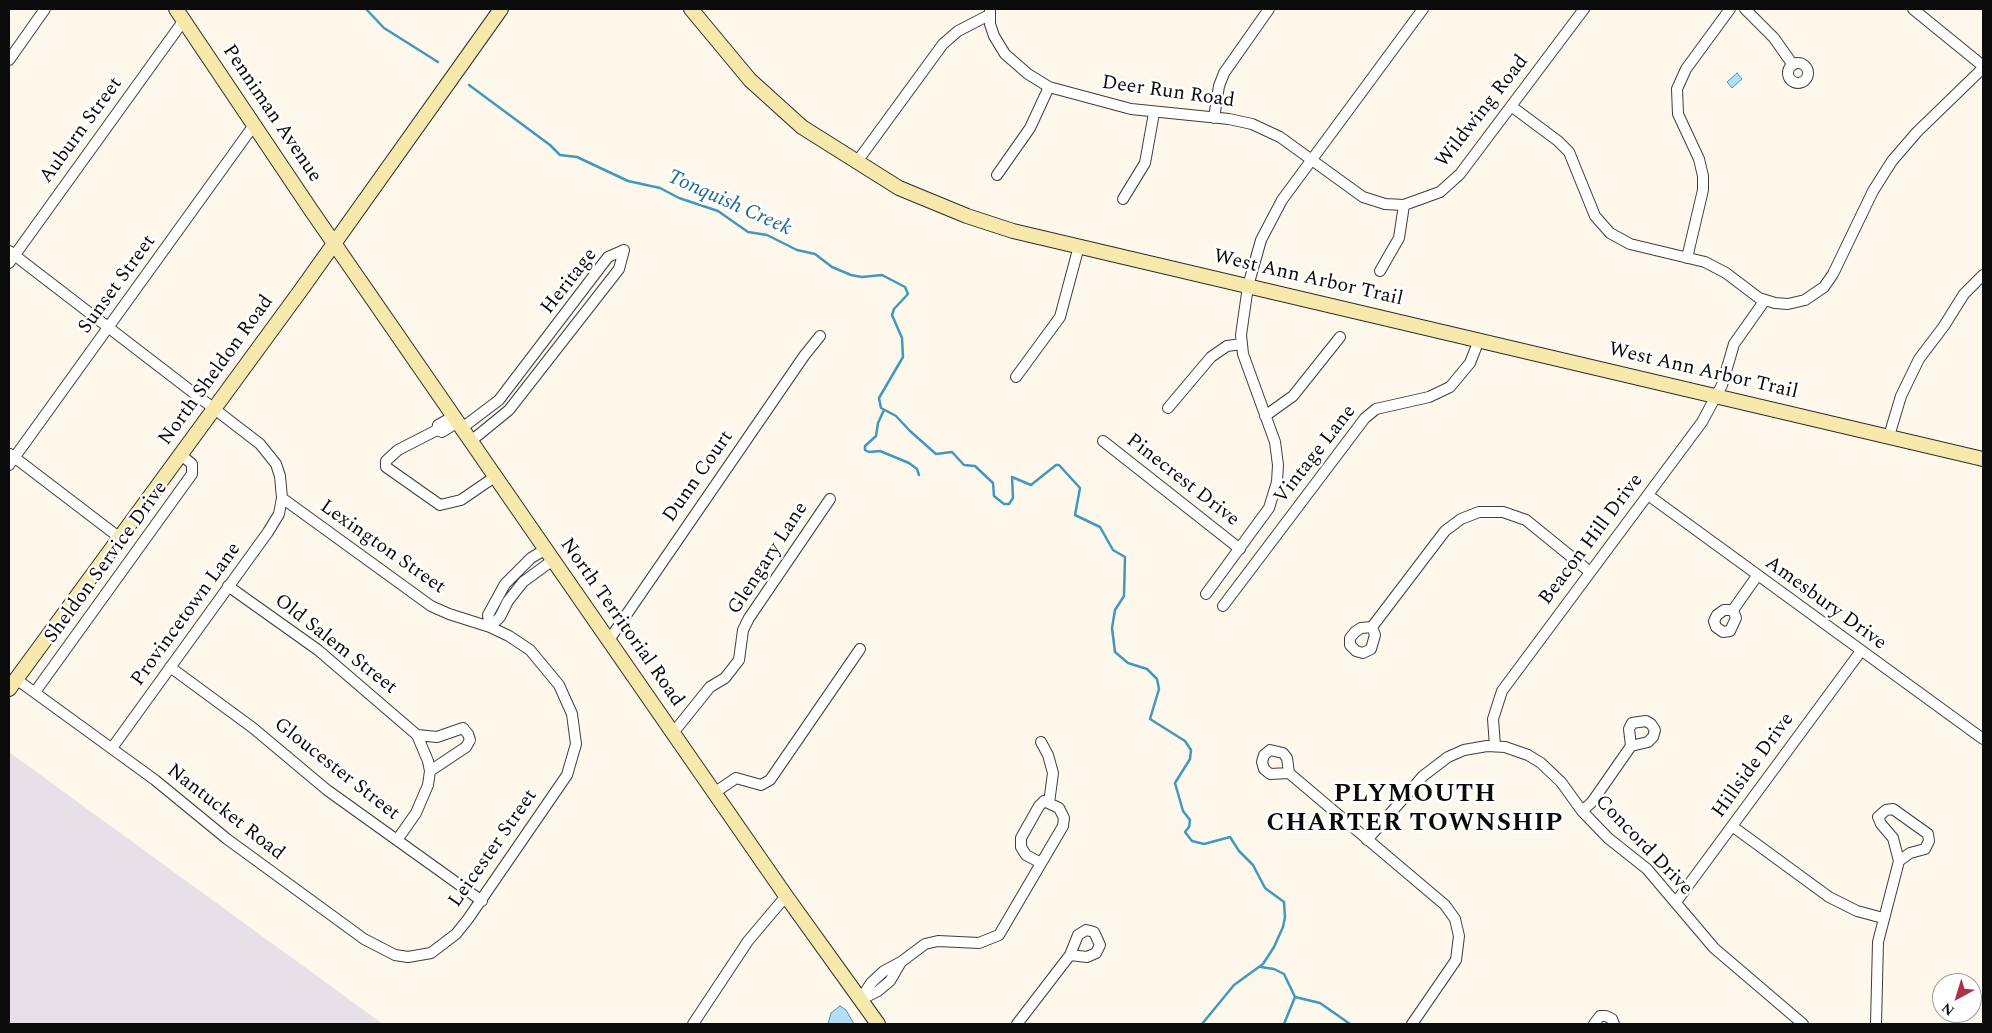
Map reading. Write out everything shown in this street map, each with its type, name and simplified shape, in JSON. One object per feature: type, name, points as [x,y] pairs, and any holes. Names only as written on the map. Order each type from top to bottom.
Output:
[{"type":"main road","name":"North Sheldon Road","points":[[12,684],[181,455],[453,73],[501,9]]},
{"type":"main road","name":"West Ann Arbor Trail","points":[[691,9],[731,58],[776,104],[802,127],[856,163],[899,188],[948,210],[1013,231],[1983,459]]},
{"type":"main road","name":"Penniman Avenue","points":[[180,15],[334,242]]},
{"type":"main road","name":"North Territorial Road","points":[[334,242],[714,793],[878,1024]]},
{"type":"street","points":[[32,9],[39,18]]},
{"type":"street","points":[[9,60],[45,9]]},
{"type":"street","points":[[1214,118],[1219,86],[1224,73],[1270,9]]},
{"type":"street","name":"Pinecrest Drive","points":[[1206,594],[1269,508],[1277,482],[1277,452],[1242,344],[1242,322],[1256,251],[1267,224],[1282,200],[1423,9]]},
{"type":"street","name":"Wildwing Road","points":[[1311,160],[1363,197],[1385,204],[1404,205],[1430,197],[1450,184],[1584,9]]},
{"type":"street","points":[[1687,258],[1703,190],[1703,176],[1699,159],[1678,114],[1677,89],[1686,69],[1730,9]]},
{"type":"street","points":[[1744,9],[1774,38],[1793,65]]},
{"type":"street","points":[[1511,106],[1558,141],[1569,152],[1595,216],[1610,233],[1630,244],[1687,258],[1717,268],[1765,300],[1781,304],[1796,303],[1811,297],[1824,287],[1833,274],[1873,191],[1892,162],[1917,132],[1983,67],[1912,9]]},
{"type":"street","points":[[856,163],[943,44],[958,31],[989,12]]},
{"type":"street","name":"Deer Run Road","points":[[989,12],[994,36],[1005,54],[1028,74],[1049,87],[1100,102],[1154,112],[1242,122],[1265,129],[1311,160]]},
{"type":"street","name":"Auburn Street","points":[[11,256],[180,15]]},
{"type":"street","points":[[997,175],[1030,128],[1049,87]]},
{"type":"street","points":[[1124,199],[1145,163],[1154,112]]},
{"type":"street","name":"Sunset Street","points":[[11,459],[109,327],[254,125]]},
{"type":"street","points":[[1380,270],[1399,238],[1404,205]]},
{"type":"street","points":[[1016,377],[1060,317],[1079,246]]},
{"type":"street","name":"Heritage","points":[[471,441],[509,410],[619,269],[624,250],[608,257],[498,400],[442,432],[437,430],[398,450],[386,461],[386,467],[440,505],[461,500],[496,476]]},
{"type":"street","points":[[11,256],[109,327],[270,454],[280,476],[282,498]]},
{"type":"street","points":[[1889,436],[1901,396],[1919,360],[1944,326],[1964,294],[1983,275]]},
{"type":"street","name":"Beacon Hill Drive","points":[[1495,746],[1493,719],[1502,692],[1702,422],[1722,385],[1734,344],[1765,300]]},
{"type":"street","name":"Heritage","points":[[548,336],[560,346]]},
{"type":"street","name":"Dunn Court","points":[[609,640],[820,336]]},
{"type":"street","points":[[1266,416],[1293,396],[1340,337]]},
{"type":"street","name":"Vintage Lane","points":[[1223,606],[1365,418],[1376,409],[1429,397],[1450,387],[1470,363],[1479,340]]},
{"type":"street","points":[[1168,408],[1211,357],[1227,346],[1242,344]]},
{"type":"street","points":[[512,383],[523,392]]},
{"type":"street","name":"Pinecrest Drive","points":[[1103,441],[1240,549]]},
{"type":"street","name":"Sheldon Service Drive","points":[[35,692],[192,474],[192,464],[181,455]]},
{"type":"street","points":[[11,459],[120,538]]},
{"type":"street","name":"Amesbury Drive","points":[[1648,494],[1757,576],[1983,739]]},
{"type":"street","name":"Provincetown Lane","points":[[112,748],[268,532],[279,514],[282,498]]},
{"type":"street","name":"Lexington Street","points":[[282,498],[431,606],[449,614],[490,627],[509,636],[530,650],[559,685],[572,714],[576,744]]},
{"type":"street","name":"Glengary Lane","points":[[673,733],[710,687],[725,678],[739,660],[743,630],[748,618],[830,500]]},
{"type":"street","points":[[1372,627],[1445,531],[1461,519],[1479,512],[1503,512],[1526,520],[1590,572]]},
{"type":"street","points":[[490,627],[500,617],[508,601],[523,582],[549,554]]},
{"type":"street","points":[[1733,610],[1757,576]]},
{"type":"street","name":"Old Salem Street","points":[[228,586],[318,650],[417,735],[425,752],[430,771]]},
{"type":"street","points":[[714,793],[736,778],[761,785],[770,780],[860,649]]},
{"type":"street","name":"Hillside Drive","points":[[1676,902],[1861,651]]},
{"type":"street","name":"Gloucester Street","points":[[170,667],[253,728],[327,790],[482,900]]},
{"type":"street","name":"Nantucket Road","points":[[12,684],[35,692],[155,780],[228,839],[364,939],[394,955],[419,956]]},
{"type":"street","points":[[397,840],[423,801],[430,771],[466,747],[470,740],[463,728],[437,738],[417,735]]},
{"type":"street","points":[[1041,742],[1048,755],[1053,772],[1049,803]]},
{"type":"street","name":"Leicester Street","points":[[419,956],[431,953],[450,939],[482,900],[567,775],[576,744]]},
{"type":"street","points":[[1367,840],[1436,764],[1464,750],[1495,746]]},
{"type":"street","name":"Concord Drive","points":[[1495,746],[1517,751],[1541,763],[1561,782],[1582,810],[1608,838],[1647,869],[1714,948],[1798,1023]]},
{"type":"street","points":[[1582,810],[1592,802],[1631,746]]},
{"type":"street","points":[[1289,773],[1445,905],[1458,928],[1459,952],[1453,967],[1412,1024]]},
{"type":"street","points":[[860,1000],[870,982],[884,971],[901,962],[919,947],[930,942],[979,943],[999,934],[1063,826],[1064,818],[1059,808],[1044,801],[1039,806],[1022,838],[1021,847],[1026,855],[1041,863]]},
{"type":"street","points":[[1876,1024],[1876,961],[1883,918],[1899,861],[1894,838],[1881,824],[1878,817],[1886,810],[1894,809],[1928,834],[1929,841],[1925,849],[1910,853],[1899,861]]},
{"type":"street","points":[[1732,826],[1829,897],[1857,911],[1883,918]]},
{"type":"street","points":[[693,1024],[748,941],[786,896]]},
{"type":"street","points":[[1017,1024],[1070,955]]},
{"type":"street","points":[[1594,1024],[1600,1016],[1606,1016],[1612,1019],[1614,1024]]},
{"type":"shaded area","points":[[9,752],[123,835],[383,1024],[9,1024]]},
{"type":"water","points":[[1737,73],[1742,79],[1732,88],[1727,82]]},
{"type":"water","points":[[840,1006],[846,1010],[854,1024],[828,1024],[831,1013]]},
{"type":"waterway","name":"Tonquish Creek","points":[[366,9],[384,28],[438,62]]},
{"type":"waterway","name":"Tonquish Creek","points":[[469,85],[550,145],[560,155],[577,157],[628,181],[660,188],[679,198],[718,211],[748,232],[767,235],[797,250],[815,254],[832,267],[851,275],[862,277],[882,275],[905,287],[908,294],[894,309],[892,315],[902,338],[903,357],[879,398],[881,408],[896,416],[936,454],[952,452],[964,465],[975,466],[993,483],[994,496],[1004,504],[1009,504],[1013,498],[1012,477],[1031,485],[1056,465],[1059,465],[1080,488],[1075,515],[1100,527],[1113,550],[1125,557],[1124,596],[1115,610],[1112,628],[1115,652],[1128,663],[1147,669],[1157,679],[1159,689],[1150,719],[1185,741],[1191,750],[1190,759],[1175,783],[1183,811],[1190,820],[1189,827],[1185,832],[1192,841],[1204,844],[1230,837],[1239,851],[1253,865],[1265,888],[1284,902],[1285,917],[1283,927],[1274,947],[1263,964],[1234,985],[1202,1024]]},
{"type":"waterway","points":[[884,410],[878,423],[876,436],[865,446],[865,450],[869,452],[880,451],[909,463],[917,469],[919,475]]},
{"type":"waterway","name":"Tonquish Creek","points":[[1261,967],[1274,969],[1284,974],[1295,997],[1320,1003],[1350,1024]]},
{"type":"waterway","points":[[1284,1024],[1295,997]]},
{"type":"district","name":"PLYMOUTH CHARTER TOWNSHIP","points":[[1415,810]]}]
